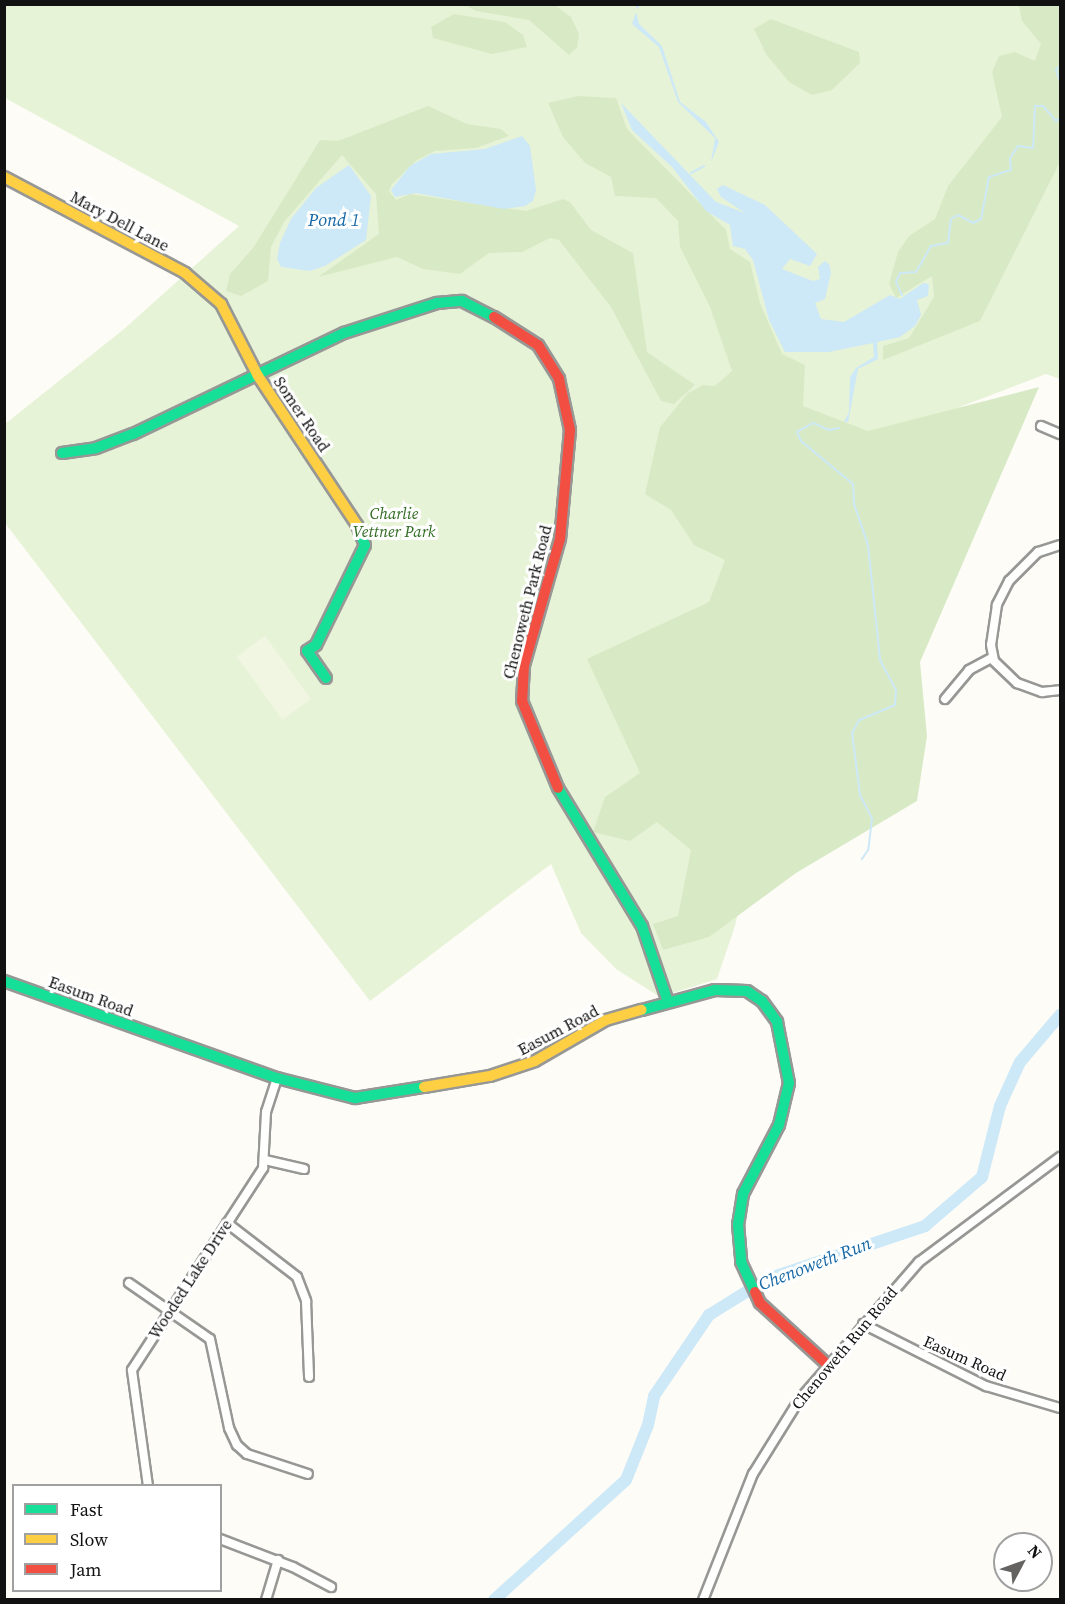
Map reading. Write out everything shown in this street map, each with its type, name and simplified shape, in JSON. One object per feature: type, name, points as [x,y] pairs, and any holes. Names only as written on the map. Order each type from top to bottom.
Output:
[{"type":"street","name":"Mary Dell Lane","points":[[4,177],[185,273],[217,298]]},
{"type":"street","name":"Somer Road","points":[[217,298],[258,376],[354,518],[365,545],[316,645],[307,651],[326,678]]},
{"type":"street","name":"Chenoweth Park Road","points":[[62,453],[96,448],[133,434],[366,324],[447,301],[462,301],[504,320],[552,362],[566,404],[570,460],[560,539],[524,665],[522,701],[556,785],[642,926],[659,965],[668,1002]]},
{"type":"street","points":[[1041,426],[1060,434]]},
{"type":"street","points":[[1060,545],[1038,552],[1009,581],[993,620],[993,657],[1007,675],[1026,688],[1060,690]]},
{"type":"street","points":[[945,699],[969,670],[993,657]]},
{"type":"street","name":"Easum Road","points":[[4,981],[277,1078],[355,1098],[462,1082],[526,1065],[606,1020],[723,988],[747,991],[768,1008],[782,1039],[788,1074],[786,1101],[739,1208],[738,1242],[747,1282],[754,1294],[828,1365]]},
{"type":"street","name":"Wooded Lake Drive","points":[[148,1484],[132,1370],[265,1160],[266,1112],[277,1078]]},
{"type":"street","name":"Chenoweth Run Road","points":[[703,1599],[753,1474],[785,1419],[828,1365],[902,1279],[955,1231],[1060,1157]]},
{"type":"street","points":[[265,1160],[304,1168]]},
{"type":"street","points":[[227,1223],[297,1277],[306,1301],[309,1377]]},
{"type":"street","points":[[129,1283],[213,1346],[229,1428],[237,1445],[257,1458],[308,1474]]},
{"type":"street","name":"Easum Road","points":[[863,1324],[986,1386],[1060,1408]]},
{"type":"street","points":[[222,1540],[278,1560],[331,1587]]},
{"type":"street","points":[[266,1599],[278,1560]]},
{"type":"green space","name":"Charlie Vettner Park","points":[[5,5],[1060,5],[1060,379],[1046,374],[863,444],[765,789],[735,926],[717,979],[660,997],[616,969],[581,933],[551,864],[370,1001],[5,523],[5,424],[124,329],[239,226],[5,98]]},
{"type":"green space","points":[[465,5],[555,5],[571,17],[579,34],[577,48],[569,55],[529,20],[476,11]]},
{"type":"green space","points":[[1019,5],[1060,5],[1060,162],[980,321],[883,360],[883,346],[909,338],[934,297],[932,276],[896,298],[889,284],[898,252],[909,236],[935,219],[948,186],[1002,117],[992,72],[999,56],[1015,52],[1035,61],[1041,44],[1022,21]]},
{"type":"green space","points":[[454,14],[505,22],[523,35],[527,47],[492,54],[433,38],[431,27]]},
{"type":"green space","points":[[771,19],[859,52],[860,63],[832,90],[812,95],[789,82],[766,54],[754,29]]},
{"type":"green space","points":[[578,96],[616,98],[627,129],[726,230],[730,249],[750,262],[760,303],[782,354],[805,365],[803,406],[868,431],[1039,387],[920,662],[927,736],[917,801],[796,873],[709,937],[663,950],[653,924],[678,916],[691,850],[657,822],[630,841],[593,832],[605,797],[640,773],[587,659],[709,602],[725,560],[694,545],[671,510],[645,494],[660,427],[688,393],[703,385],[715,386],[732,371],[710,307],[680,247],[678,221],[656,198],[615,196],[611,177],[585,163],[563,137],[548,103]]},
{"type":"green space","points":[[428,106],[467,124],[501,129],[509,136],[476,148],[435,151],[417,160],[392,184],[389,191],[396,200],[410,194],[526,211],[563,199],[570,202],[591,230],[633,253],[647,352],[695,385],[674,404],[661,401],[611,307],[559,240],[550,238],[522,252],[489,253],[460,274],[423,269],[397,257],[318,277],[379,234],[376,194],[342,155],[284,222],[271,247],[268,281],[241,296],[226,291],[230,274],[253,248],[320,140],[338,141]]},
{"type":"green space","points":[[265,636],[311,699],[283,720],[237,657]]},
{"type":"water","points":[[636,12],[639,24],[662,46],[680,102],[706,122],[719,142],[711,162],[715,138],[678,102],[659,47],[632,24]]},
{"type":"water","points":[[621,103],[716,202],[745,213],[721,197],[717,189],[723,185],[765,205],[817,254],[810,266],[790,259],[782,269],[813,281],[820,279],[818,267],[825,261],[829,264],[831,273],[825,299],[815,303],[821,319],[844,322],[890,295],[900,299],[923,283],[929,284],[928,296],[917,300],[921,315],[915,326],[900,337],[877,342],[878,359],[858,369],[848,422],[844,422],[849,412],[850,377],[856,368],[874,357],[873,343],[829,352],[785,352],[769,320],[753,260],[745,249],[733,246],[730,225],[706,211],[672,167],[632,130]]},
{"type":"water","points":[[522,136],[530,146],[536,190],[533,201],[525,206],[504,209],[416,193],[395,197],[391,190],[410,166],[431,154],[485,149]]},
{"type":"water","name":"Pond 1","points":[[349,165],[371,196],[366,240],[325,266],[310,271],[281,267],[277,259],[280,243],[291,219],[316,188]]},
{"type":"waterway","points":[[636,4],[638,8]]},
{"type":"waterway","points":[[1060,66],[1056,70],[1060,81]]},
{"type":"waterway","points":[[1060,89],[1060,105]]},
{"type":"waterway","points":[[902,295],[896,282],[900,273],[916,272],[931,246],[948,243],[951,219],[958,215],[973,223],[981,219],[989,177],[1011,170],[1010,158],[1018,146],[1033,148],[1035,106],[1043,106],[1056,121],[1060,118]]},
{"type":"waterway","points":[[691,173],[704,166]]},
{"type":"waterway","points":[[839,428],[829,430],[813,423],[797,432],[801,441],[853,484],[854,504],[868,545],[880,660],[896,690],[895,705],[859,720],[852,733],[860,795],[872,819],[868,850],[862,859]]},
{"type":"waterway","name":"Chenoweth Run","points":[[494,1600],[626,1480],[648,1425],[654,1396],[709,1315],[767,1279],[925,1226],[982,1177],[1000,1106],[1020,1062],[1060,1015]]},
{"type":"traffic: fast","points":[[62,453],[96,448],[133,434],[344,333],[437,303],[462,301],[494,317]]},
{"type":"traffic: fast","points":[[326,678],[307,651],[316,645],[365,545],[357,525]]},
{"type":"traffic: fast","points":[[558,788],[642,926],[668,1002]]},
{"type":"traffic: fast","points":[[4,981],[277,1078],[355,1098],[424,1087]]},
{"type":"traffic: fast","points":[[642,1010],[715,990],[747,991],[762,1001],[777,1022],[789,1083],[779,1125],[743,1194],[738,1224],[741,1262],[755,1292]]},
{"type":"traffic: slow","points":[[4,177],[185,273],[221,304],[258,376],[357,525]]},
{"type":"traffic: slow","points":[[424,1087],[490,1076],[535,1061],[606,1020],[642,1010]]},
{"type":"traffic: jam","points":[[494,317],[538,345],[559,379],[570,430],[560,539],[524,665],[522,701],[558,788]]},
{"type":"traffic: jam","points":[[755,1292],[760,1303],[828,1365]]}]
